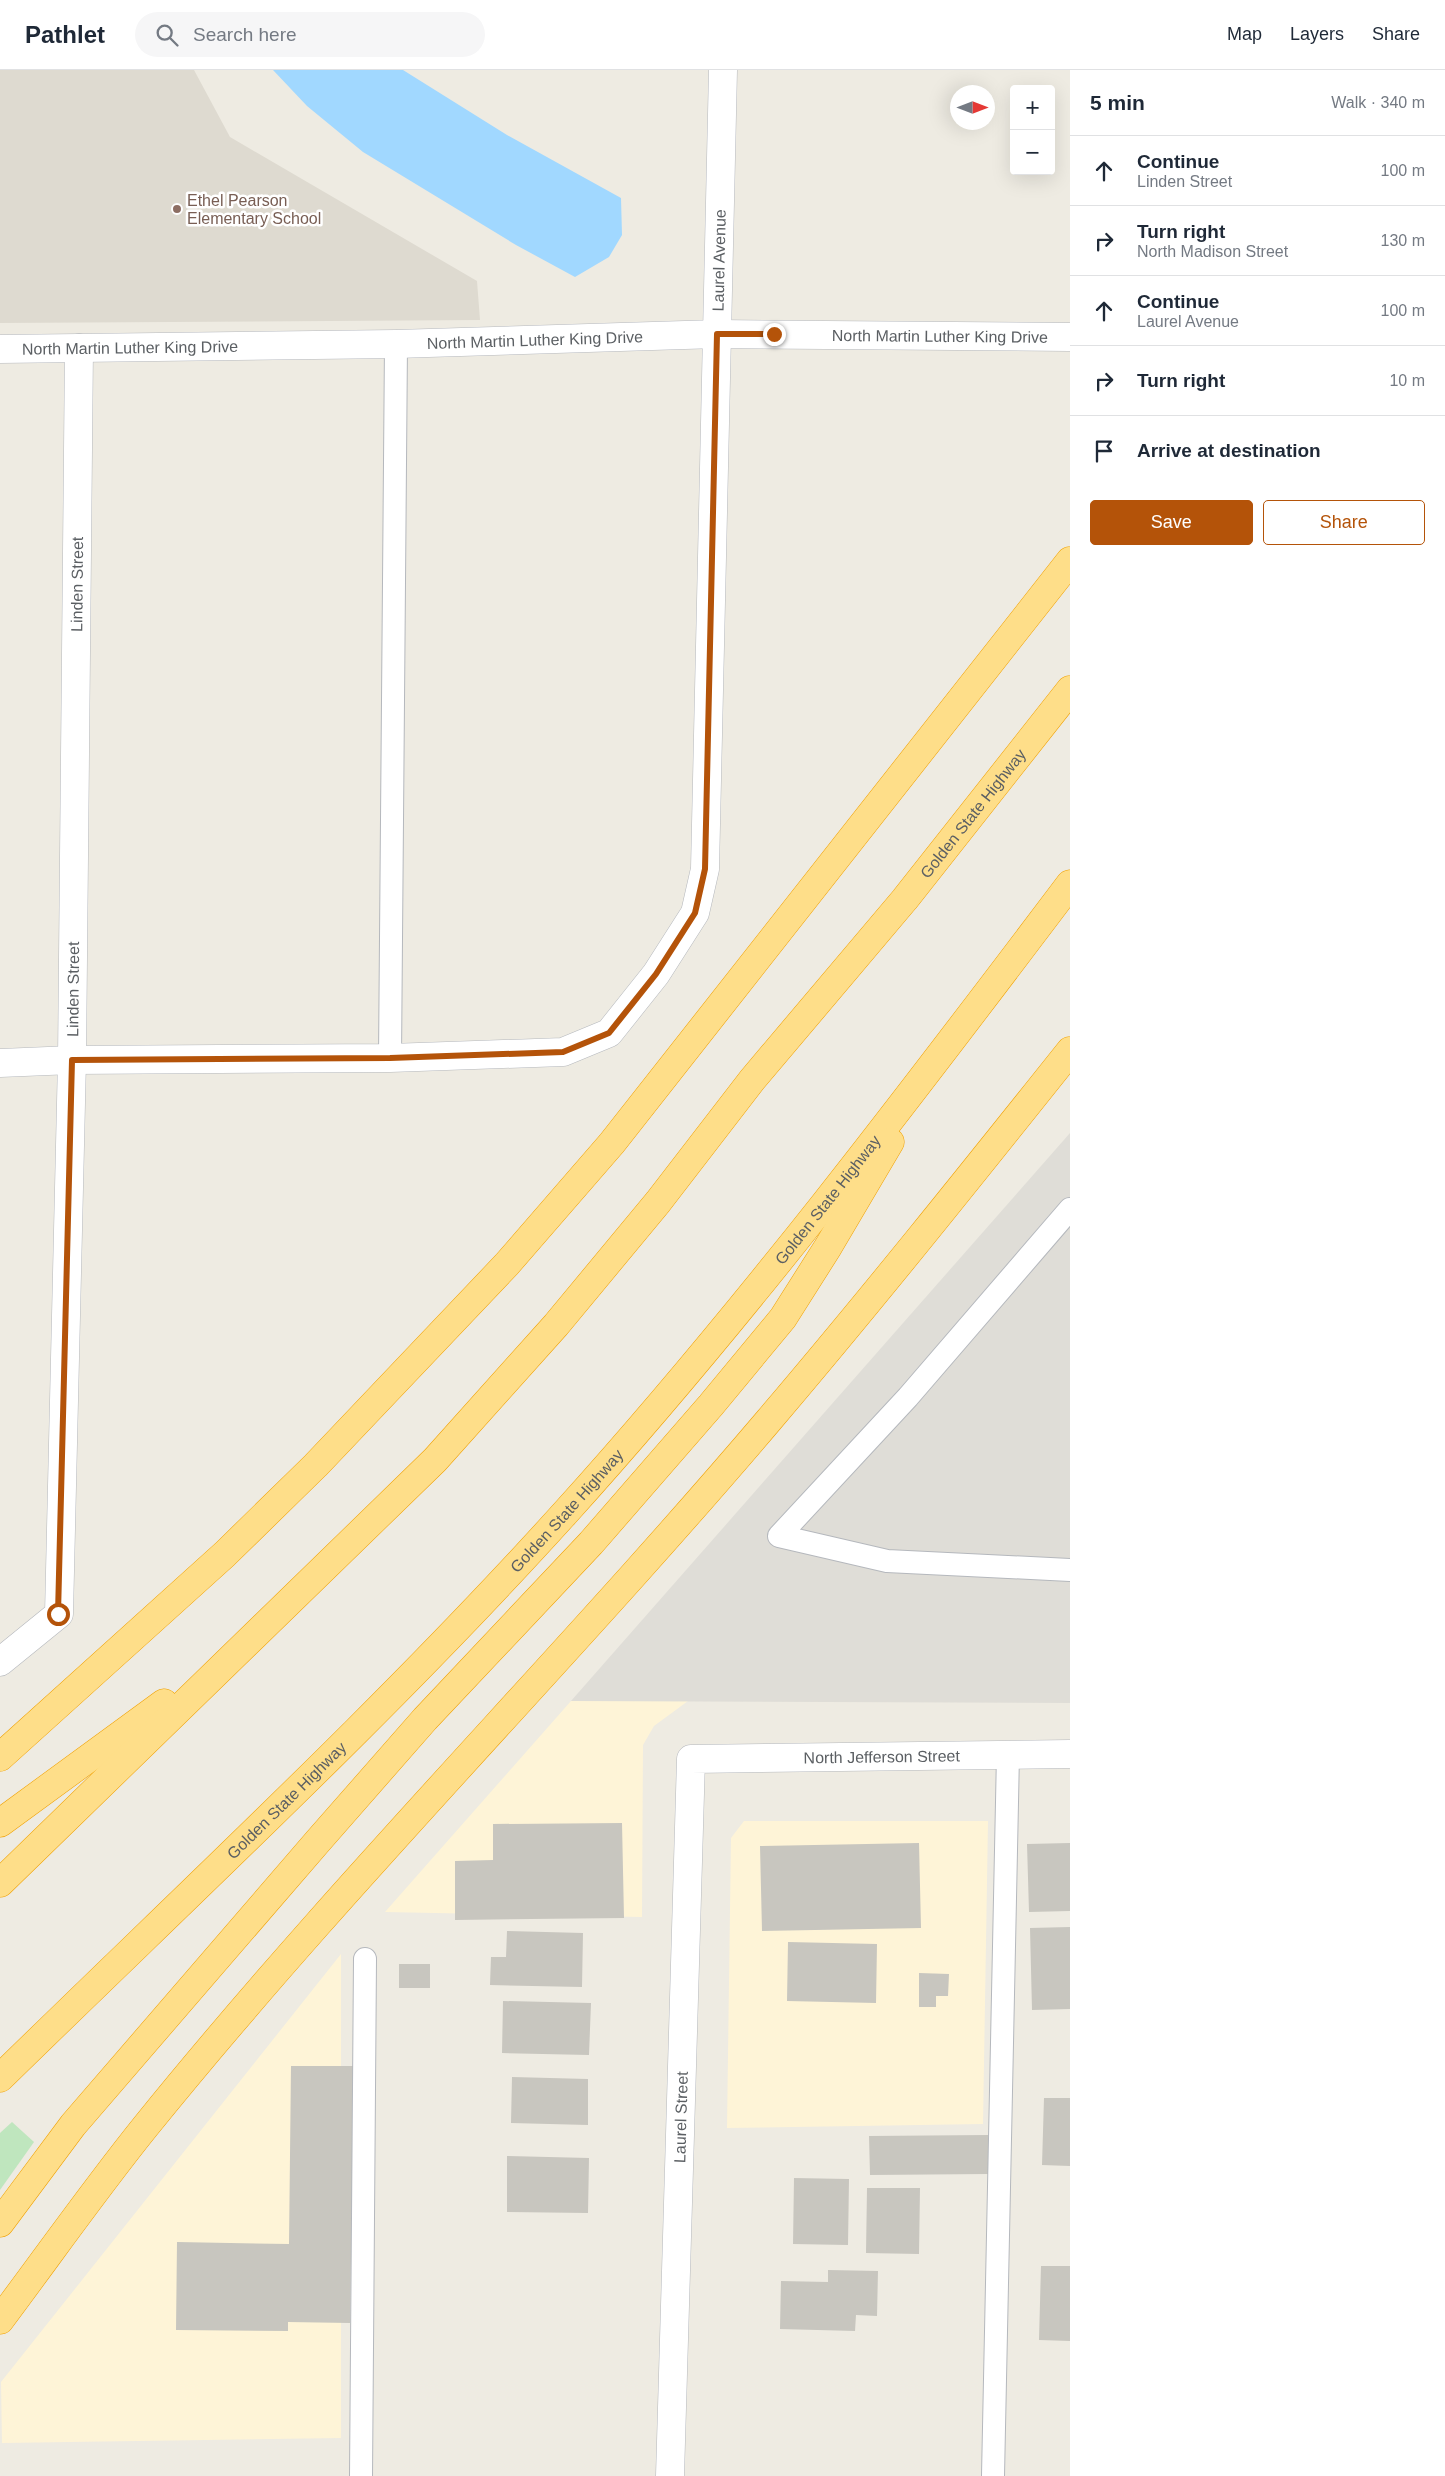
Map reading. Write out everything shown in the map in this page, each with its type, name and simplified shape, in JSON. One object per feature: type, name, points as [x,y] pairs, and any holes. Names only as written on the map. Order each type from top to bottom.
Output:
[{"type":"highway","points":[[0,1757],[232,1547],[316,1465],[507,1264],[612,1142],[1070,561]]},
{"type":"highway","name":"Golden State Highway","points":[[0,1883],[435,1460],[556,1325],[658,1202],[752,1080],[905,899],[1070,690]]},
{"type":"highway","name":"Golden State Highway","points":[[0,2078],[399,1690],[564,1513],[697,1361],[806,1225],[1070,884]]},
{"type":"highway","points":[[0,2223],[73,2125],[311,1848],[426,1719],[591,1543],[711,1405],[783,1318],[966,1019]]},
{"type":"highway","points":[[0,2320],[143,2129],[238,2016],[375,1859],[607,1604],[769,1420],[1070,1051]]},
{"type":"highway","points":[[0,1823],[246,1643]]},
{"type":"street","name":"Laurel Avenue","points":[[0,1063],[72,1060],[390,1058],[563,1052],[609,1033],[656,974],[695,913],[705,869],[724,70]]},
{"type":"street","name":"North Martin Luther King Drive","points":[[0,349],[396,344],[717,334],[1070,337]]},
{"type":"street","name":"Linden Street","points":[[0,1662],[58,1614],[72,1060],[79,348]]},
{"type":"street","name":"North Jefferson Street","points":[[691,1759],[1070,1754]]},
{"type":"street","name":"Laurel Street","points":[[670,2476],[691,1759]]},
{"type":"lane","points":[[390,1058],[396,344]]},
{"type":"lane","points":[[1070,1209],[908,1398],[779,1536],[887,1561],[1070,1570]]},
{"type":"lane","points":[[993,2476],[1008,1754]]},
{"type":"lane","points":[[361,2476],[365,1959]]},
{"type":"shaded area","name":"Ethel Pearson Elementary School","points":[[0,70],[194,70],[230,137],[477,281],[480,320],[0,323]]},
{"type":"shaded area","points":[[1070,1133],[1070,1703],[571,1701]]},
{"type":"shaded area","points":[[571,1701],[688,1701],[654,1726],[643,1745],[642,1917],[385,1912]]},
{"type":"shaded area","points":[[744,1821],[988,1821],[983,2124],[727,2128],[731,1838]]},
{"type":"shaded area","points":[[341,1954],[341,2438],[2,2443],[1,2382]]},
{"type":"green space","points":[[12,2122],[34,2142],[0,2190],[0,2133]]},
{"type":"water","points":[[273,70],[403,70],[507,135],[621,198],[622,235],[609,257],[575,277],[516,245],[363,152],[307,106]]},
{"type":"building","points":[[622,1823],[624,1918],[455,1920],[455,1861],[493,1860],[493,1824]]},
{"type":"building","points":[[919,1843],[921,1928],[762,1931],[760,1846]]},
{"type":"building","points":[[1070,1843],[1070,1911],[1029,1912],[1027,1844]]},
{"type":"building","points":[[1070,1927],[1070,2009],[1032,2010],[1030,1928]]},
{"type":"building","points":[[507,1931],[583,1933],[582,1987],[490,1985],[491,1957],[506,1957]]},
{"type":"building","points":[[788,1942],[877,1944],[876,2003],[787,2001]]},
{"type":"building","points":[[399,1964],[430,1964],[430,1988],[399,1988]]},
{"type":"building","points":[[919,1973],[949,1974],[948,1996],[936,1996],[936,2007],[919,2007]]},
{"type":"building","points":[[503,2001],[591,2003],[589,2055],[502,2053]]},
{"type":"building","points":[[291,2066],[354,2066],[350,2323],[288,2322],[288,2331],[176,2330],[177,2242],[289,2244]]},
{"type":"building","points":[[512,2077],[588,2079],[588,2125],[511,2123]]},
{"type":"building","points":[[1044,2098],[1070,2098],[1070,2166],[1042,2165]]},
{"type":"building","points":[[988,2135],[988,2174],[870,2175],[869,2136]]},
{"type":"building","points":[[507,2156],[589,2158],[588,2213],[507,2212]]},
{"type":"building","points":[[794,2178],[849,2179],[848,2245],[793,2244]]},
{"type":"building","points":[[867,2188],[920,2188],[919,2254],[866,2253]]},
{"type":"building","points":[[1041,2266],[1070,2266],[1070,2341],[1039,2340]]},
{"type":"building","points":[[828,2270],[878,2271],[877,2316],[856,2315],[855,2331],[780,2329],[781,2281],[828,2282]]},
{"type":"place","name":"Ethel Pearson Elementary School","points":[[177,209]]},
{"type":"route","points":[[58,1614],[72,1060],[390,1058],[563,1052],[609,1033],[656,974],[695,913],[705,869],[717,334],[774,334]]}]
